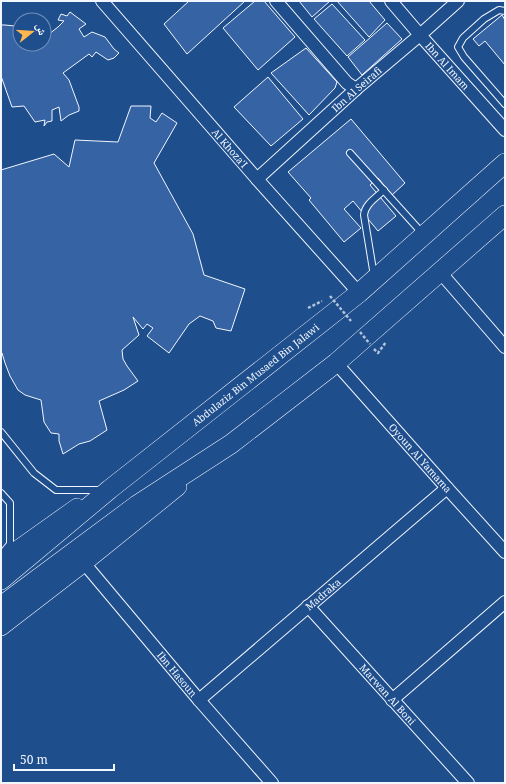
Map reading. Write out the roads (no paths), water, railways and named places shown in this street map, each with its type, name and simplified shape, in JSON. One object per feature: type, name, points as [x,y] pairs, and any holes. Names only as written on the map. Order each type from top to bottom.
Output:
[{"type":"main road","name":"Abdulaziz Bin Musaed Bin Jalawi","points":[[1,580],[104,490],[359,293],[505,163]]},
{"type":"main road","points":[[1,627],[336,363],[505,215]]},
{"type":"main road","points":[[1,606],[137,504],[232,444]]},
{"type":"main road","points":[[1,561],[104,490]]},
{"type":"street","name":"Al Khoza'I","points":[[102,1],[256,179],[359,293]]},
{"type":"street","points":[[276,1],[347,83],[356,89]]},
{"type":"street","name":"Ibn Al Imam","points":[[390,1],[505,130]]},
{"type":"street","name":"Ibn Al Seirafi","points":[[256,179],[356,89],[458,1]]},
{"type":"street","points":[[440,272],[505,347]]},
{"type":"street","name":"Oyoun Al Yamama","points":[[336,363],[505,552]]},
{"type":"street","name":"Madraka","points":[[199,700],[447,488]]},
{"type":"street","name":"Ibn Hasoun","points":[[84,562],[199,700],[272,783]]},
{"type":"street","points":[[392,700],[505,602]]},
{"type":"street","name":"Marwan Al Boni","points":[[308,606],[468,783]]},
{"type":"lane","points":[[505,11],[500,10],[484,19],[463,38],[458,47],[464,57],[505,104]]},
{"type":"lane","points":[[350,152],[424,235]]},
{"type":"lane","points":[[374,280],[364,209],[384,190]]},
{"type":"lane","points":[[1,432],[34,473],[56,490],[104,490]]},
{"type":"lane","points":[[1,493],[10,504],[10,544],[1,555]]}]
